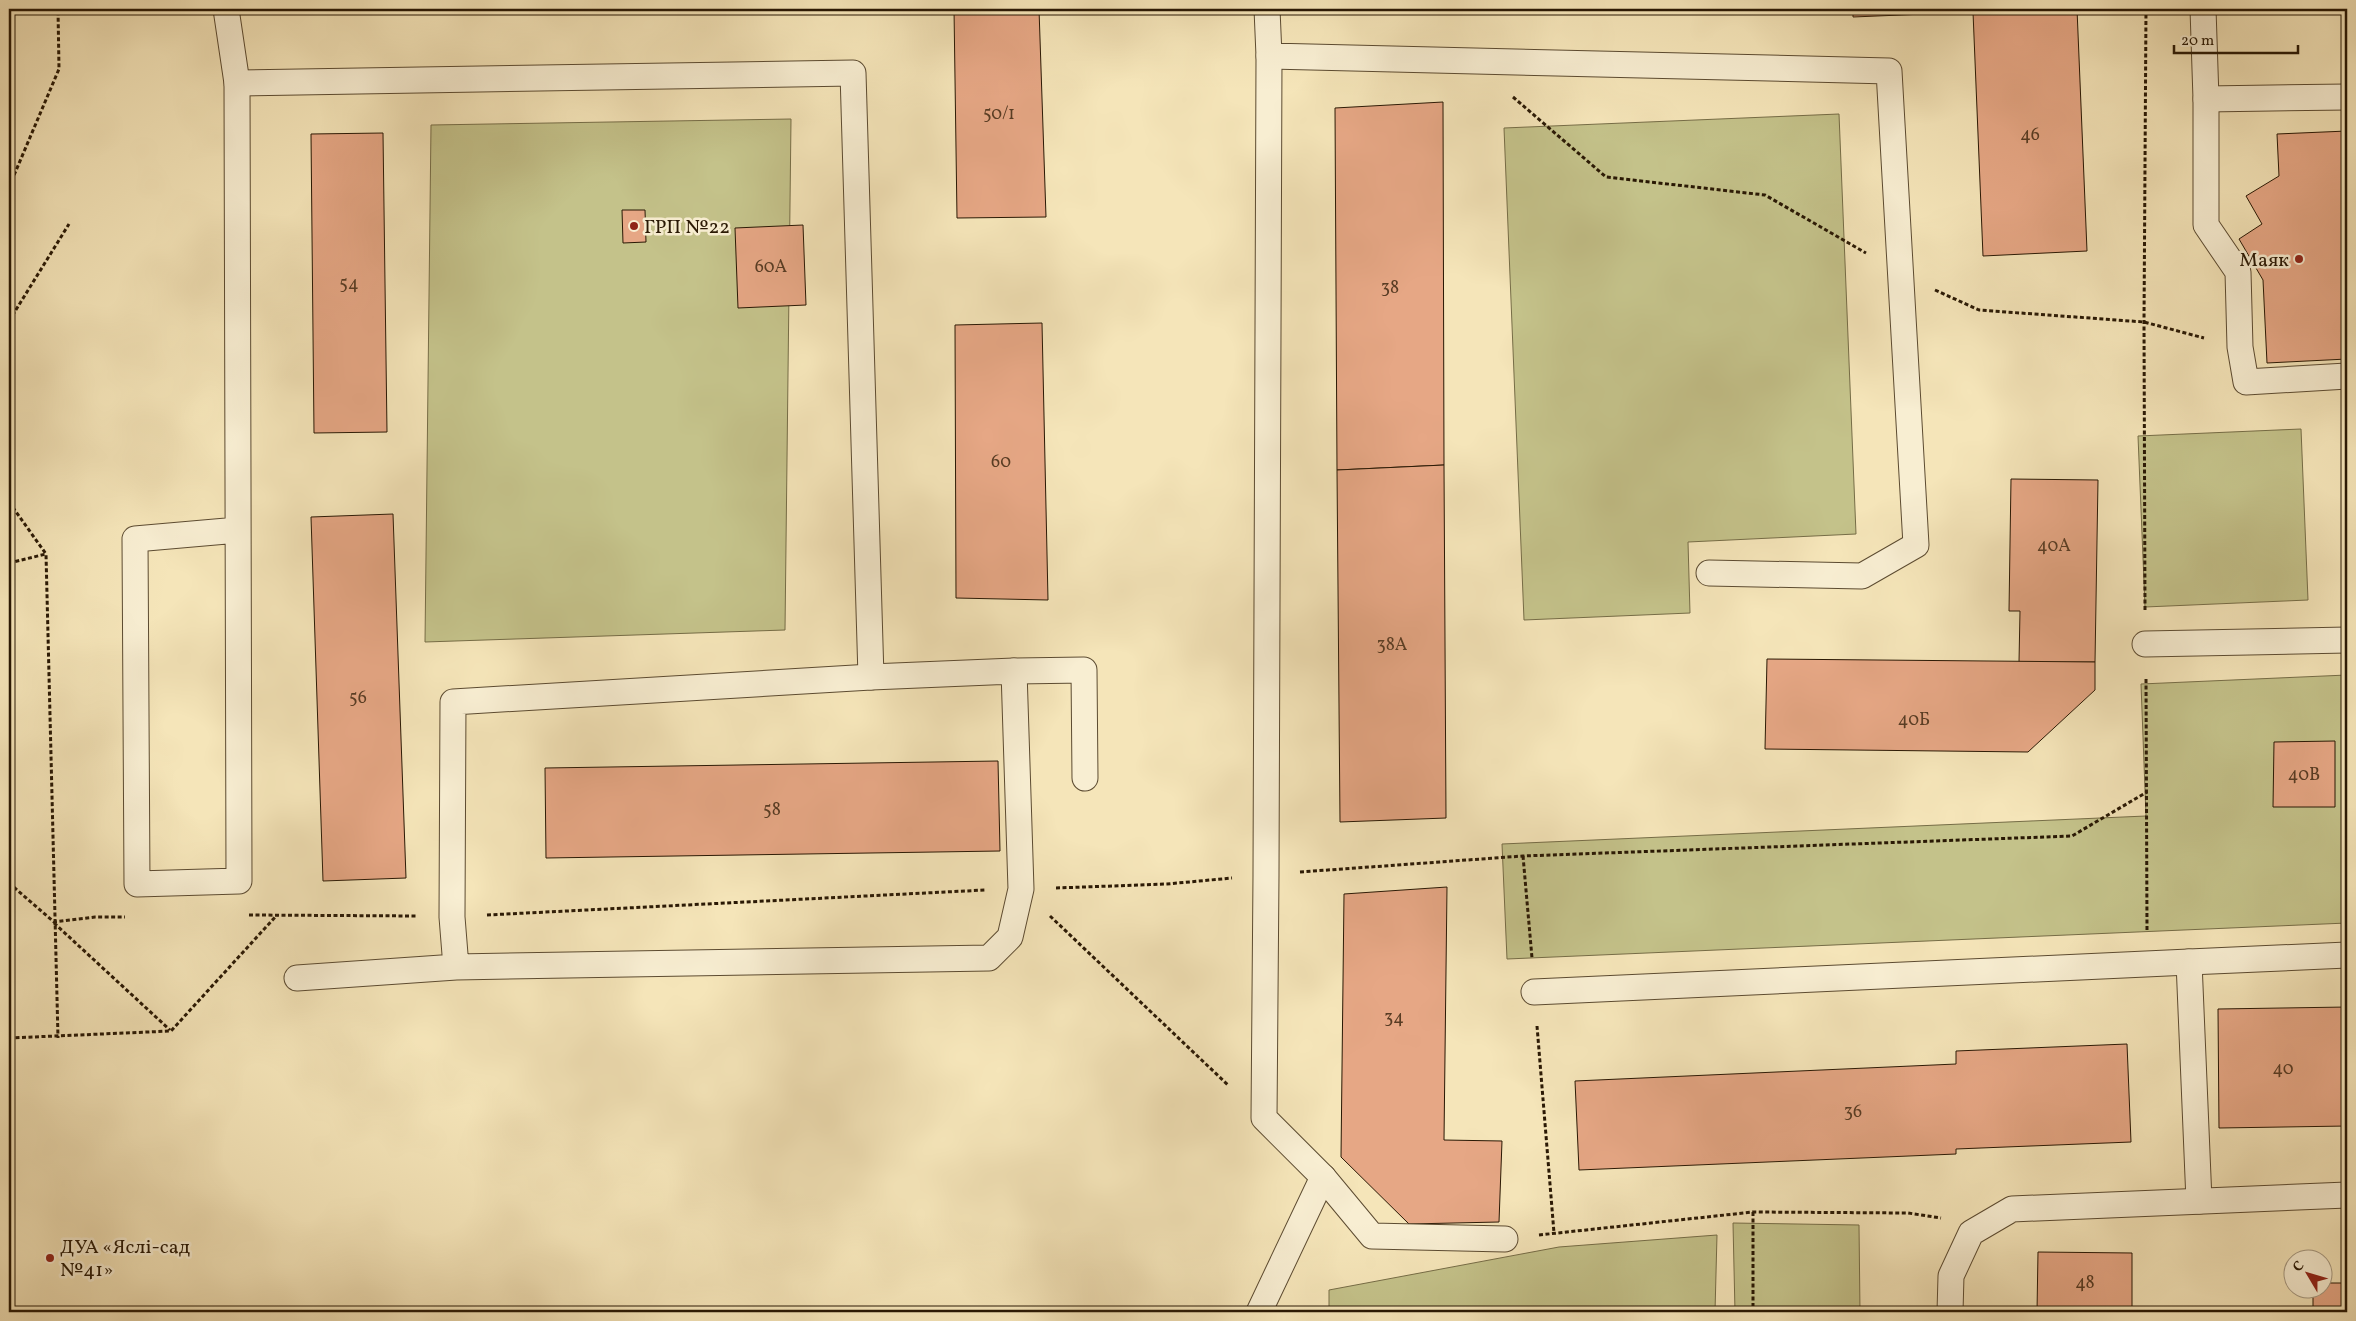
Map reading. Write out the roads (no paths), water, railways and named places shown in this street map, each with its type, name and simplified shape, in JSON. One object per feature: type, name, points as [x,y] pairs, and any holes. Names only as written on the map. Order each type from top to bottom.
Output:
[{"type":"lane","points":[[226,9],[237,83],[239,882],[138,884],[135,539],[238,530]]},
{"type":"lane","points":[[1267,9],[1264,1118],[1322,1176],[1372,1236],[1505,1239]]},
{"type":"lane","points":[[2203,9],[2206,99],[2206,225],[2238,272],[2240,348],[2246,382],[2347,376]]},
{"type":"lane","points":[[1268,56],[1889,71],[1916,545],[1862,576],[1709,573]]},
{"type":"lane","points":[[237,83],[853,73],[871,677]]},
{"type":"lane","points":[[2206,99],[2347,97]]},
{"type":"lane","points":[[2145,644],[2347,640]]},
{"type":"lane","points":[[456,967],[452,917],[453,702],[871,677],[1084,670],[1085,778]]},
{"type":"lane","points":[[297,978],[456,967],[989,958],[1010,937],[1021,888],[1014,671]]},
{"type":"lane","points":[[1534,992],[2347,955]]},
{"type":"lane","points":[[2189,962],[2198,1201]]},
{"type":"lane","points":[[1259,1312],[1322,1176]]},
{"type":"lane","points":[[1950,1312],[1951,1276],[1971,1233],[2012,1209],[2347,1195]]},
{"type":"place","name":"ГРП №22","points":[[634,226]]},
{"type":"place","name":"Маяк","points":[[2299,259]]},
{"type":"place","name":"ДУА «Яслі-сад №41»","points":[[50,1258]]}]
